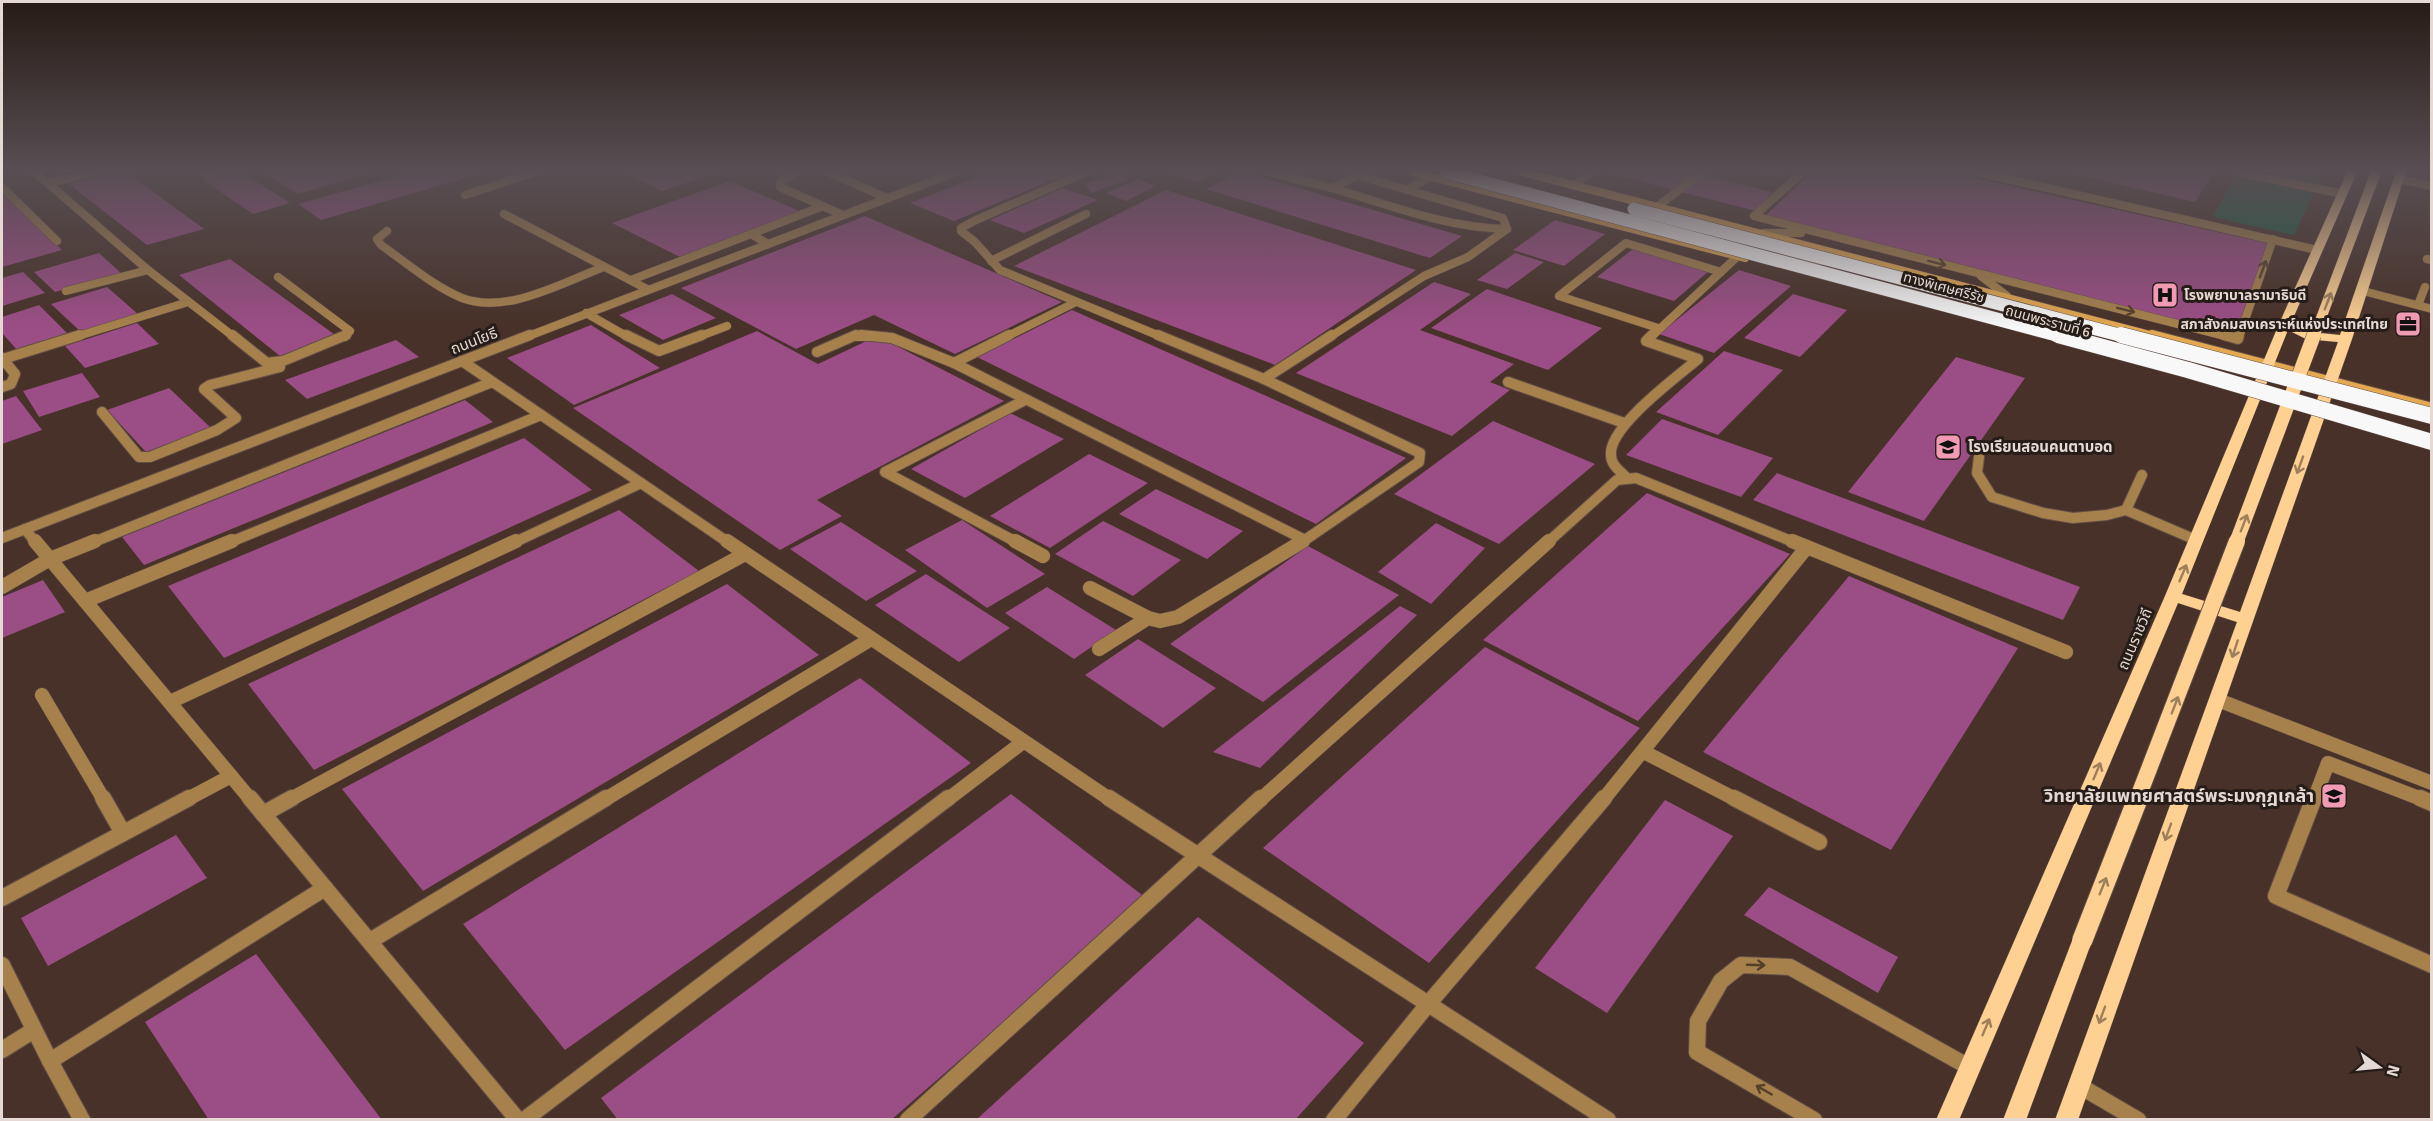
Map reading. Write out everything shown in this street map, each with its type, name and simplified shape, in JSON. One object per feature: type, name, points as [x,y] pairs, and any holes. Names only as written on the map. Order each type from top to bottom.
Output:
[{"type":"highway","name":"ทางพิเศษศรีรัช","points":[[1645,224],[2188,370],[2432,440]]},
{"type":"highway","name":"ทางพิเศษศรีรัช","points":[[1695,224],[2432,416]]},
{"type":"main road","name":"ถนนพระรามที่ 6","points":[[1615,224],[2432,440]]},
{"type":"main road","points":[[1714,224],[1890,296]]},
{"type":"main road","name":"ถนนพระรามที่ 6","points":[[1730,224],[2432,408]]},
{"type":"main road","name":"ถนนราชวิถี","points":[[1947,1119],[2173,596],[2285,324],[2329,224]]},
{"type":"main road","points":[[2014,1119],[2178,697],[2356,224]]},
{"type":"main road","points":[[2066,1119],[2162,846],[2218,700],[2245,619],[2332,381],[2384,224]]},
{"type":"main road","points":[[2285,324],[2306,335],[2346,339]]},
{"type":"main road","points":[[2173,596],[2245,619]]},
{"type":"street","points":[[40,224],[57,241]]},
{"type":"street","points":[[96,224],[147,270],[267,363],[283,361],[345,337],[350,331],[278,277]]},
{"type":"street","points":[[523,224],[647,289]]},
{"type":"street","points":[[631,280],[776,224]]},
{"type":"street","name":"ถนนโยธี","points":[[2,538],[819,224]]},
{"type":"street","points":[[969,224],[961,228],[962,233],[975,242],[1000,270],[1074,303],[1264,379],[1420,453],[1419,462],[1415,467],[1305,540],[1178,617],[1160,621],[1148,618],[1090,588]]},
{"type":"street","points":[[991,261],[1065,224]]},
{"type":"street","points":[[1458,224],[1485,230],[1507,229]]},
{"type":"street","points":[[1505,224],[1507,229]]},
{"type":"street","points":[[1786,224],[2238,339],[2274,239]]},
{"type":"street","points":[[2210,224],[2318,249]]},
{"type":"street","points":[[1264,379],[1424,276],[1447,270],[1507,229]]},
{"type":"street","points":[[387,231],[377,239],[381,245],[463,298],[479,303],[497,303],[604,267]]},
{"type":"street","points":[[1764,233],[1819,233]]},
{"type":"street","points":[[751,234],[768,244]]},
{"type":"street","points":[[1658,327],[1559,296],[1626,243],[1721,272]]},
{"type":"street","points":[[1626,477],[1613,465],[1610,452],[1624,423],[1698,359],[1646,341],[1658,327],[1738,256]]},
{"type":"street","points":[[66,291],[147,270]]},
{"type":"street","points":[[1975,272],[2007,296]]},
{"type":"street","points":[[2418,305],[2425,287]]},
{"type":"street","points":[[2363,291],[2432,309]]},
{"type":"street","points":[[2,387],[11,384],[15,374],[2,359],[188,302]]},
{"type":"street","points":[[954,363],[1074,303]]},
{"type":"street","points":[[586,313],[650,349],[659,351],[727,326]]},
{"type":"street","points":[[817,352],[857,334],[874,334],[892,338],[954,363],[1305,540]]},
{"type":"street","points":[[102,412],[139,457],[150,457],[217,430],[236,418],[204,389],[210,385],[277,369],[283,361]]},
{"type":"street","points":[[462,361],[1023,742],[1608,1119]]},
{"type":"street","points":[[2,587],[50,559],[492,382]]},
{"type":"street","points":[[1508,382],[1624,423]]},
{"type":"street","points":[[1025,400],[885,472],[1042,556]]},
{"type":"street","points":[[85,602],[541,415]]},
{"type":"street","points":[[1979,457],[1977,473],[1992,497],[2071,519],[2100,518],[2126,510],[2196,540]]},
{"type":"street","points":[[2126,510],[2142,475]]},
{"type":"street","points":[[908,1119],[1197,856],[1617,480],[1626,477],[1636,478],[2066,652]]},
{"type":"street","points":[[170,702],[641,483]]},
{"type":"street","points":[[25,529],[518,1119]]},
{"type":"street","points":[[1334,1119],[1429,1003],[1644,752],[1807,547]]},
{"type":"street","points":[[263,814],[745,554]]},
{"type":"street","points":[[1099,649],[1148,618]]},
{"type":"street","points":[[370,941],[871,639]]},
{"type":"street","points":[[42,695],[123,834]]},
{"type":"street","points":[[2218,700],[2432,783]]},
{"type":"street","points":[[524,1119],[1023,742]]},
{"type":"street","points":[[1644,752],[1820,842]]},
{"type":"street","points":[[2432,803],[2328,763],[2276,896],[2432,965]]},
{"type":"street","points":[[2,898],[231,776]]},
{"type":"street","points":[[50,1061],[326,888]]},
{"type":"street","points":[[2,965],[82,1119]]},
{"type":"street","points":[[1814,1119],[1697,1052],[1698,1021],[1721,981],[1741,965],[1790,967],[1969,1067]]},
{"type":"street","points":[[2,1050],[34,1030]]},
{"type":"street","points":[[2078,1085],[2139,1119]]},
{"type":"green space","points":[[2246,224],[2299,224],[2294,235]]},
{"type":"building","points":[[2,224],[35,224],[62,250],[2,267]]},
{"type":"building","points":[[121,224],[198,224],[204,229],[147,245]]},
{"type":"building","points":[[615,224],[774,224],[684,259]]},
{"type":"building","points":[[844,224],[884,224],[1062,302],[955,354],[874,315],[796,349],[681,288]]},
{"type":"building","points":[[1001,224],[1043,224],[1024,233]]},
{"type":"building","points":[[1097,224],[1273,224],[1416,270],[1275,365],[1014,266]]},
{"type":"building","points":[[1321,224],[1422,224],[1462,236],[1430,258]]},
{"type":"building","points":[[1549,224],[1570,224],[1605,234],[1564,266],[1513,250]]},
{"type":"building","points":[[1798,224],[2183,224],[2267,243],[2237,335]]},
{"type":"building","points":[[1633,249],[1709,271],[1674,301],[1597,277]]},
{"type":"building","points":[[99,253],[121,273],[55,292],[34,272]]},
{"type":"building","points":[[1515,253],[1544,262],[1507,289],[1477,280]]},
{"type":"building","points":[[230,259],[338,337],[280,356],[179,275]]},
{"type":"building","points":[[1739,270],[1791,286],[1714,353],[1659,334]]},
{"type":"building","points":[[23,272],[45,293],[2,306],[2,278]]},
{"type":"building","points":[[1434,282],[1471,294],[1420,330],[1514,364],[1490,382],[1510,390],[1452,436],[1296,373]]},
{"type":"building","points":[[107,287],[138,314],[81,332],[51,304]]},
{"type":"building","points":[[1487,289],[1602,328],[1548,370],[1431,328]]},
{"type":"building","points":[[672,294],[716,318],[663,340],[619,315]]},
{"type":"building","points":[[1793,294],[1847,310],[1800,357],[1744,338]]},
{"type":"building","points":[[39,305],[69,335],[18,351],[2,333],[2,317]]},
{"type":"building","points":[[1072,310],[1406,458],[1316,524],[977,357]]},
{"type":"building","points":[[137,323],[159,344],[85,368],[65,346]]},
{"type":"building","points":[[591,325],[660,368],[574,405],[507,358]]},
{"type":"building","points":[[757,331],[818,364],[877,336],[1004,401],[817,500],[842,516],[780,550],[573,408]]},
{"type":"building","points":[[396,340],[419,357],[307,399],[285,380]]},
{"type":"building","points":[[1724,351],[1783,370],[1718,435],[1656,412]]},
{"type":"building","points":[[1956,357],[2025,378],[1924,521],[1848,492]]},
{"type":"building","points":[[82,373],[100,397],[39,417],[23,391]]},
{"type":"building","points":[[169,388],[211,428],[146,452],[107,410]]},
{"type":"building","points":[[16,396],[42,430],[2,444],[2,401]]},
{"type":"building","points":[[465,400],[493,422],[144,565],[122,537]]},
{"type":"building","points":[[1010,413],[1064,439],[965,498],[911,469]]},
{"type":"building","points":[[1662,419],[1773,458],[1741,497],[1626,455]]},
{"type":"building","points":[[1493,421],[1595,464],[1499,544],[1394,494]]},
{"type":"building","points":[[524,438],[592,490],[224,658],[168,586]]},
{"type":"building","points":[[1089,454],[1148,483],[1050,548],[990,516]]},
{"type":"building","points":[[1777,473],[2080,587],[2063,620],[1753,500]]},
{"type":"building","points":[[1156,489],[1243,531],[1207,559],[1119,514]]},
{"type":"building","points":[[1647,493],[1790,554],[1638,721],[1483,640]]},
{"type":"building","points":[[619,510],[699,571],[314,770],[248,684]]},
{"type":"building","points":[[962,520],[1045,574],[987,608],[905,550]]},
{"type":"building","points":[[1103,521],[1181,560],[1133,596],[1055,554]]},
{"type":"building","points":[[841,522],[917,571],[866,601],[790,549]]},
{"type":"building","points":[[1436,523],[1485,548],[1431,604],[1378,572]]},
{"type":"building","points":[[1308,546],[1399,595],[1263,702],[1170,644]]},
{"type":"building","points":[[926,574],[1010,628],[959,662],[875,605]]},
{"type":"building","points":[[1849,576],[2018,648],[1891,850],[1703,752]]},
{"type":"building","points":[[43,580],[65,612],[2,638],[2,597]]},
{"type":"building","points":[[727,584],[819,655],[423,891],[342,789]]},
{"type":"building","points":[[1047,587],[1116,630],[1074,659],[1005,613]]},
{"type":"building","points":[[1400,606],[1417,615],[1260,768],[1213,752]]},
{"type":"building","points":[[1138,639],[1216,688],[1163,728],[1085,675]]},
{"type":"building","points":[[1485,647],[1640,728],[1429,963],[1263,848]]},
{"type":"building","points":[[860,678],[971,763],[565,1050],[463,924]]},
{"type":"building","points":[[1011,794],[1146,898],[891,1120],[618,1120],[601,1098]]},
{"type":"building","points":[[1665,800],[1733,836],[1607,1013],[1535,968]]},
{"type":"building","points":[[176,835],[207,878],[48,966],[21,918]]},
{"type":"building","points":[[1769,887],[1898,957],[1878,993],[1744,915]]},
{"type":"building","points":[[1198,917],[1364,1043],[1295,1120],[976,1120]]},
{"type":"building","points":[[256,954],[382,1120],[209,1120],[145,1022]]},
{"type":"place","name":"โรงพยาบาลรามาธิบดี","points":[[2165,295]]},
{"type":"place","name":"สภาสังคมสงเคราะห์แห่งประเทศไทย","points":[[2408,324]]},
{"type":"place","name":"โรงเรียนสอนคนตาบอด","points":[[1948,447]]},
{"type":"place","name":"วิทยาลัยแพทยศาสตร์พระมงกุฎเกล้า","points":[[2334,796]]}]
